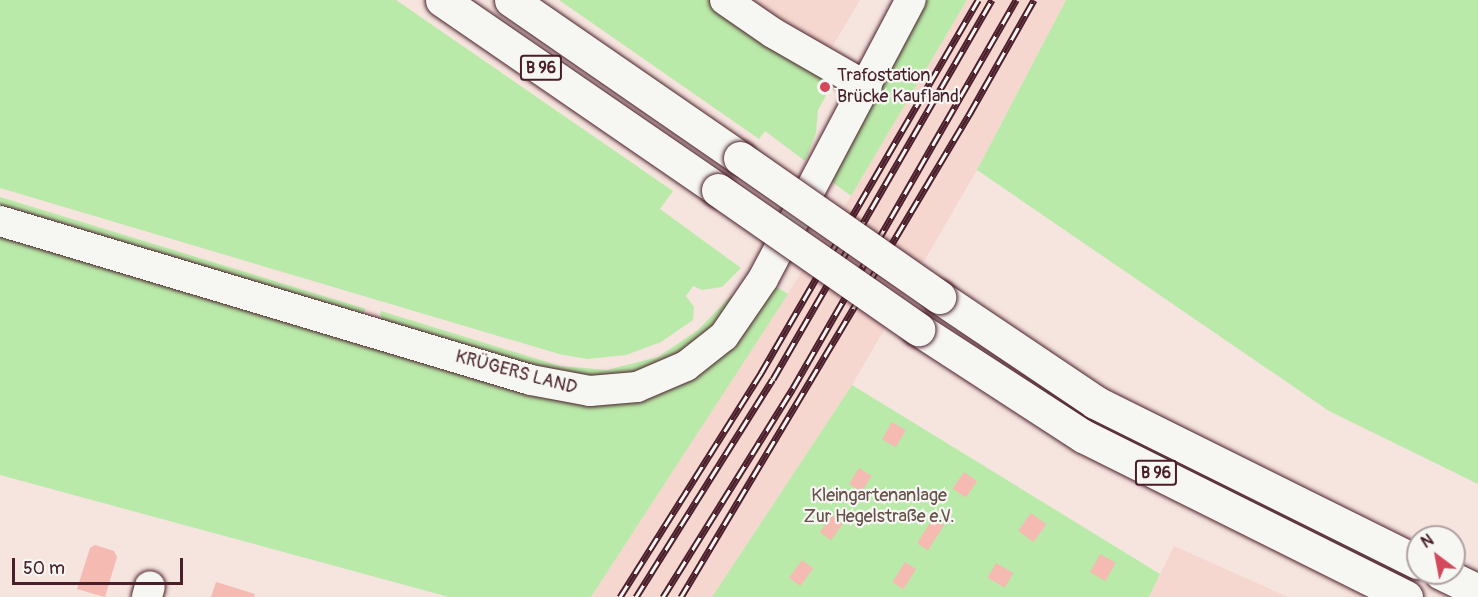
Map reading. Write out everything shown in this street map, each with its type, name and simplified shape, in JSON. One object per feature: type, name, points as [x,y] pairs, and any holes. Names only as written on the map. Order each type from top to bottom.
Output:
[{"type":"highway","name":"B 96","points":[[442,0],[918,329],[1083,436],[1406,597]]},
{"type":"highway","name":"B 96","points":[[511,0],[939,297],[1095,402],[1406,556]]},
{"type":"street","points":[[725,0],[773,33],[867,87]]},
{"type":"street","name":"KRÜGERS LAND","points":[[0,221],[531,380],[590,391],[637,387],[686,366],[724,336],[763,279],[867,87],[911,0]]},
{"type":"shaded area","points":[[713,0],[860,0],[818,71]]},
{"type":"shaded area","points":[[967,0],[1066,0],[977,170],[852,385],[712,597],[591,597],[851,196]]},
{"type":"shaded area","points":[[1174,546],[1288,597],[1149,597]]},
{"type":"green space","points":[[0,0],[396,0],[673,191],[660,209],[741,268],[722,287],[702,290],[693,286],[686,296],[694,307],[693,320],[661,342],[626,355],[587,359],[559,354],[0,188]]},
{"type":"green space","points":[[559,0],[713,0],[833,83],[818,110],[816,133],[805,161],[765,131],[759,139]]},
{"type":"green space","points":[[925,0],[967,0],[851,196],[831,181]]},
{"type":"green space","points":[[1066,0],[1478,0],[1478,484],[1329,411],[977,170]]},
{"type":"green space","points":[[0,197],[365,309],[362,320],[0,210]]},
{"type":"green space","points":[[0,233],[645,398],[675,387],[707,367],[772,284],[788,294],[591,597],[449,597],[0,475]]},
{"type":"green space","points":[[732,295],[736,299],[709,332],[688,349],[643,371],[607,378],[563,375],[384,324],[380,314],[381,311],[560,366],[607,370],[658,357],[698,330]]},
{"type":"green space","name":"Kleingartenanlage Zur Hegelstraße e.V.","points":[[852,385],[1160,574],[1149,597],[712,597]]},
{"type":"building","name":"Trafostation Brücke Kaufland","points":[[824,81],[831,86],[826,94],[819,88]]},
{"type":"building","points":[[892,422],[906,430],[896,447],[882,439]]},
{"type":"building","points":[[859,468],[872,476],[862,492],[849,484]]},
{"type":"building","points":[[964,472],[977,481],[966,498],[953,488]]},
{"type":"building","points":[[1031,513],[1046,524],[1033,542],[1018,531]]},
{"type":"building","points":[[832,515],[843,523],[831,540],[820,532]]},
{"type":"building","points":[[933,518],[944,525],[928,550],[917,543]]},
{"type":"building","points":[[95,545],[114,551],[117,557],[105,597],[77,589],[90,548]]},
{"type":"building","points":[[1100,554],[1116,563],[1106,581],[1090,572]]},
{"type":"building","points":[[802,560],[813,568],[800,586],[789,578]]},
{"type":"building","points":[[905,562],[916,569],[903,589],[892,582]]},
{"type":"building","points":[[996,563],[1013,573],[1005,588],[988,578]]},
{"type":"building","points":[[216,582],[255,594],[254,597],[211,597]]},
{"type":"railway","points":[[620,597],[761,373],[978,0]]},
{"type":"railway","points":[[636,597],[773,379],[992,0]]},
{"type":"railway","points":[[663,597],[793,388],[1016,0]]},
{"type":"railway","points":[[681,597],[970,113],[1034,0]]},
{"type":"place","name":"Trafostation Brücke Kaufland","points":[[825,87]]}]
